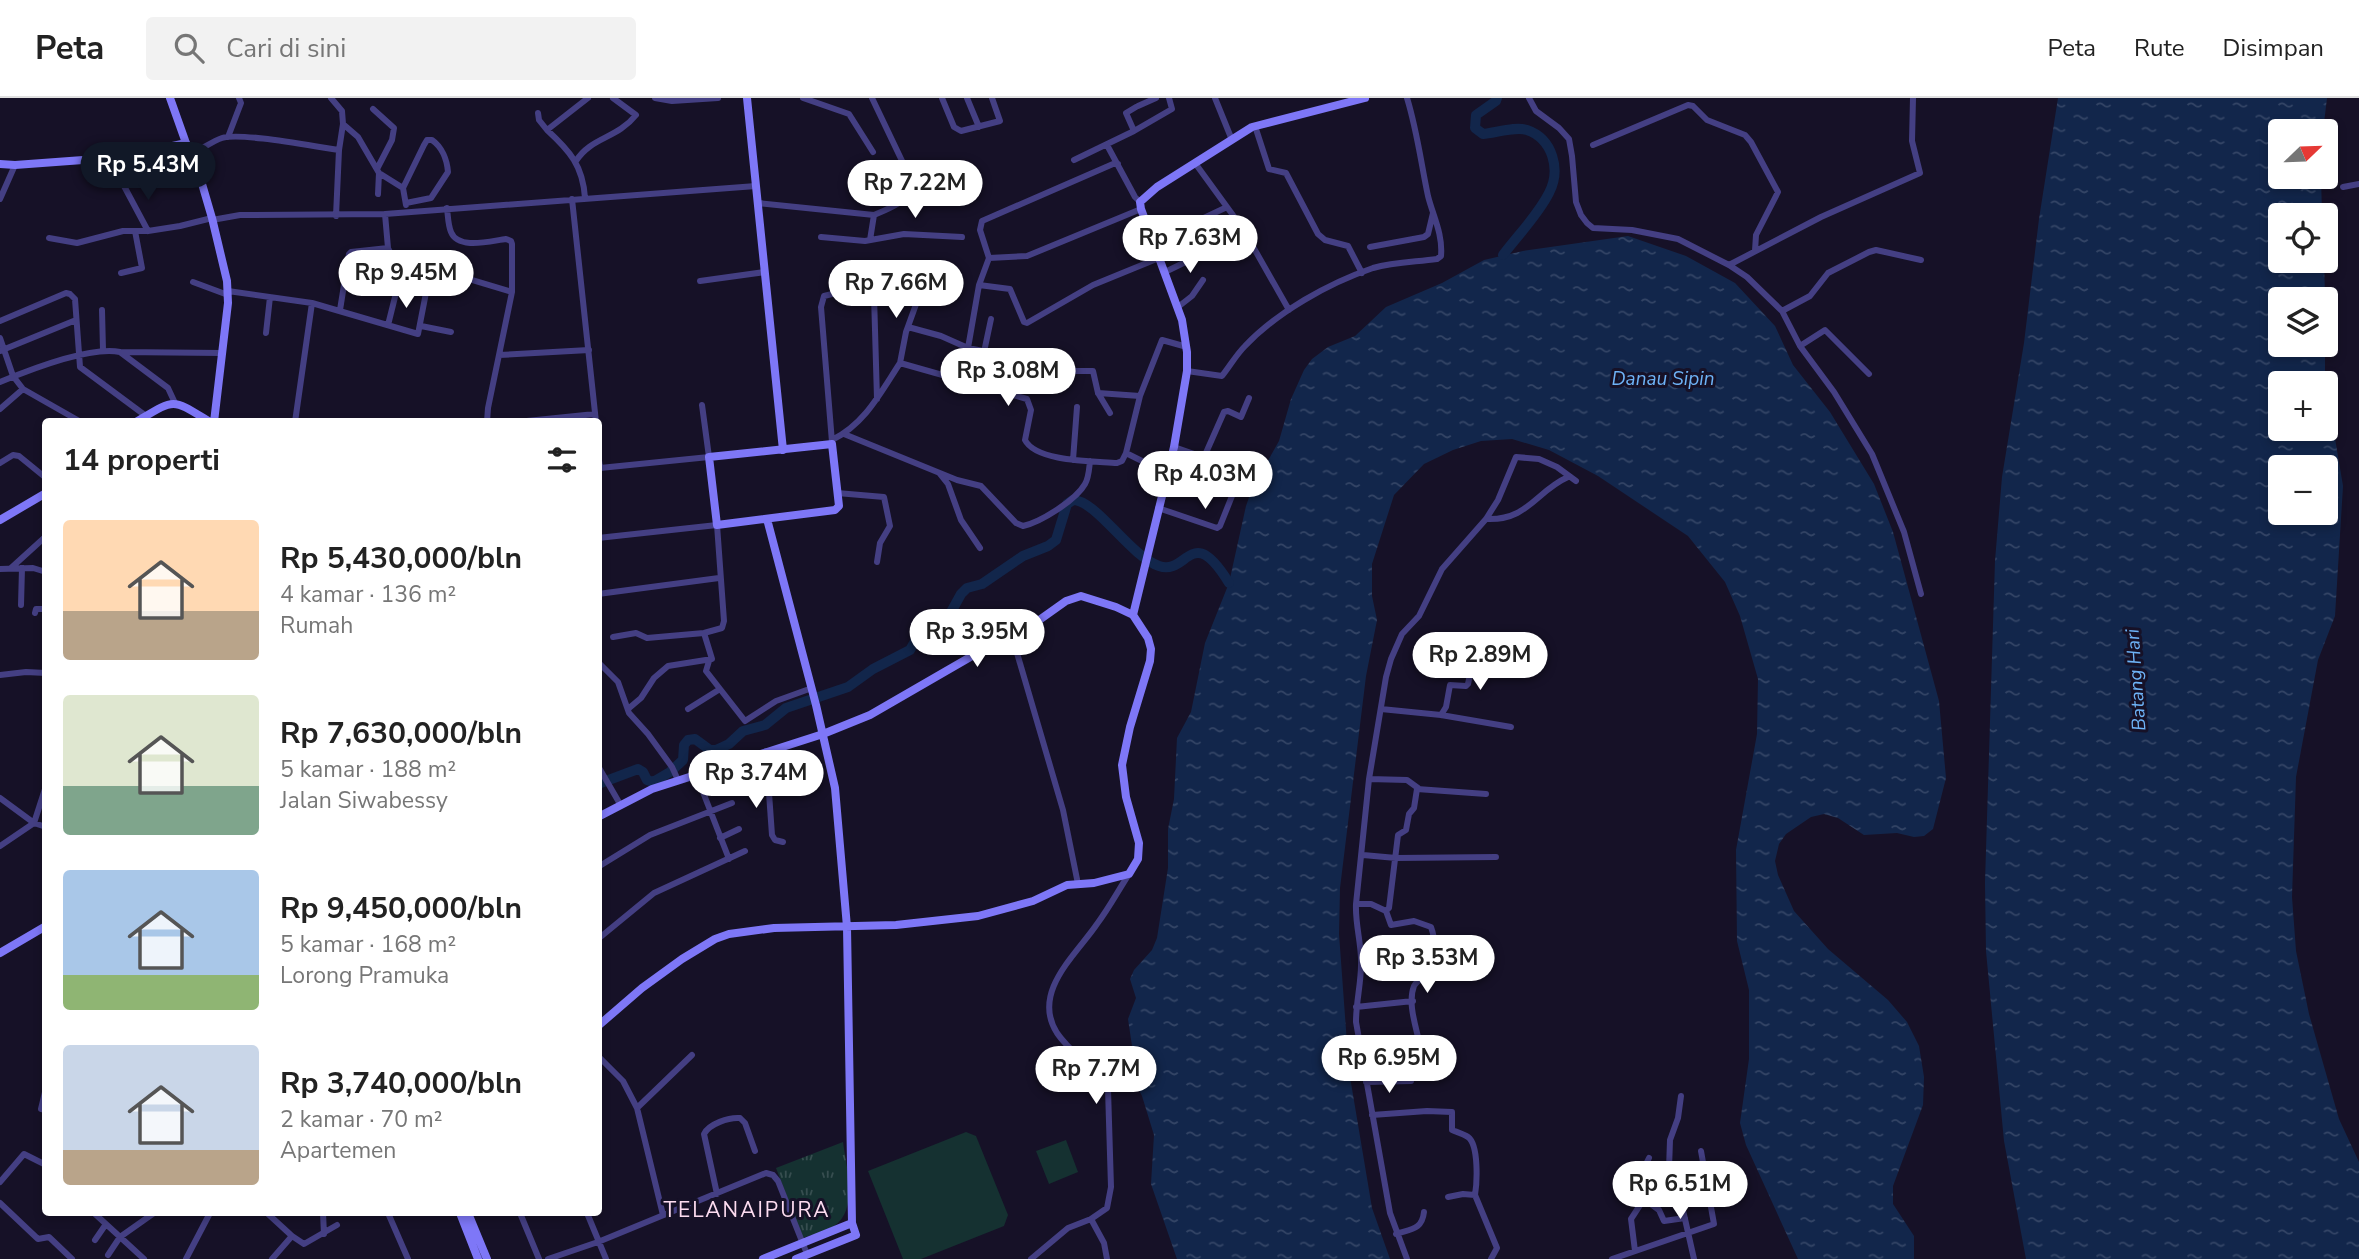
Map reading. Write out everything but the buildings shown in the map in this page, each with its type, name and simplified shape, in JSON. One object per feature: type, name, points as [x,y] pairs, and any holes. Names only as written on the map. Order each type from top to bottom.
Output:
[{"type":"street","points":[[170,98],[186,143],[193,153],[212,219],[228,293],[213,418]]},
{"type":"street","points":[[228,137],[240,103],[239,98]]},
{"type":"street","points":[[331,98],[343,113],[336,216]]},
{"type":"street","points":[[547,130],[588,98]]},
{"type":"street","points":[[576,161],[585,148],[615,134],[636,115],[613,98]]},
{"type":"street","points":[[655,98],[672,101],[718,98]]},
{"type":"street","points":[[747,98],[783,450]]},
{"type":"street","points":[[803,98],[849,114],[873,152]]},
{"type":"street","points":[[758,203],[874,215],[911,194],[914,186],[872,98]]},
{"type":"street","points":[[942,98],[957,130],[1000,121],[992,98]]},
{"type":"street","points":[[967,98],[979,127]]},
{"type":"street","points":[[1134,131],[1126,115],[1156,98]]},
{"type":"street","points":[[1074,160],[1172,109],[1169,98]]},
{"type":"street","points":[[1215,98],[1232,140]]},
{"type":"street","points":[[989,258],[1022,258],[1140,205],[1157,187],[1255,126],[1336,102],[1365,98]]},
{"type":"street","points":[[1187,371],[1222,376],[1245,346],[1289,310],[1329,287],[1393,264],[1439,258],[1442,251],[1439,226],[1433,213],[1415,123],[1406,98]]},
{"type":"street","points":[[1530,98],[1536,111],[1569,139],[1576,202],[1587,223],[1593,228],[1632,230],[1678,239],[1729,265],[1763,290],[1782,311],[1800,346],[1835,392],[1872,454],[1904,532],[1921,594]]},
{"type":"street","points":[[1729,265],[1821,217],[1920,173],[1912,141],[1913,98]]},
{"type":"street","points":[[1593,145],[1688,105],[1693,106],[1707,120],[1745,135],[1778,192],[1756,236],[1755,251]]},
{"type":"street","points":[[373,109],[394,128],[393,140],[378,171],[378,194]]},
{"type":"street","points":[[538,113],[539,120],[576,161],[584,183],[585,198]]},
{"type":"street","points":[[343,124],[358,137],[378,171],[403,188]]},
{"type":"street","points":[[1255,126],[1269,169],[1286,173],[1318,234],[1325,240],[1348,246],[1362,273]]},
{"type":"street","points":[[193,153],[228,137],[339,150]]},
{"type":"street","points":[[49,238],[77,243],[123,231],[148,231],[240,215],[385,214],[431,198],[448,172],[446,159],[438,144],[432,140],[427,140],[403,188],[405,207]]},
{"type":"street","points":[[0,164],[124,157],[186,143]]},
{"type":"street","points":[[1107,145],[1140,205],[1178,307],[1187,347],[1187,371],[1174,447],[1133,615]]},
{"type":"street","points":[[1195,163],[1243,229],[1289,310]]},
{"type":"street","points":[[955,379],[968,348],[979,285],[989,258],[980,230],[982,221],[1118,164]]},
{"type":"street","points":[[0,199],[15,165]]},
{"type":"street","points":[[2343,187],[2359,184]]},
{"type":"street","points":[[124,186],[148,231]]},
{"type":"street","points":[[405,207],[447,208],[756,186]]},
{"type":"street","points":[[572,199],[596,418]]},
{"type":"street","points":[[1153,242],[1227,207]]},
{"type":"street","points":[[447,208],[450,230],[456,239],[464,243],[511,241],[512,292],[488,418]]},
{"type":"street","points":[[1370,247],[1424,237],[1428,234],[1433,213]]},
{"type":"street","points":[[385,214],[389,253],[396,258],[512,292]]},
{"type":"street","points":[[870,240],[874,215]]},
{"type":"street","points":[[121,273],[142,268],[135,231]]},
{"type":"street","points":[[821,237],[870,240],[904,234],[962,237]]},
{"type":"street","points":[[340,310],[348,254],[388,248]]},
{"type":"street","points":[[1782,311],[1810,296],[1828,274],[1869,251],[1876,250],[1921,260]]},
{"type":"street","points":[[1164,272],[1204,253]]},
{"type":"street","points":[[979,285],[1010,289],[1021,316],[1027,323],[1093,285],[1159,258]]},
{"type":"street","points":[[194,282],[228,293],[312,303],[418,334],[431,267]]},
{"type":"street","points":[[700,281],[765,272]]},
{"type":"street","points":[[1178,307],[1192,296],[1203,279]]},
{"type":"street","points":[[602,468],[783,450],[832,442],[844,434],[877,401],[900,363],[908,327],[923,285]]},
{"type":"street","points":[[388,325],[397,289]]},
{"type":"street","points":[[0,321],[68,293],[75,299],[80,366],[145,416]]},
{"type":"street","points":[[602,538],[832,511],[839,506],[821,307],[824,296],[836,293]]},
{"type":"street","points":[[874,295],[877,401]]},
{"type":"street","points":[[266,333],[270,297]]},
{"type":"street","points":[[296,418],[312,303]]},
{"type":"street","points":[[102,310],[103,350]]},
{"type":"street","points":[[984,352],[990,319]]},
{"type":"street","points":[[2,350],[76,320]]},
{"type":"street","points":[[421,326],[451,332]]},
{"type":"street","points":[[908,327],[968,348],[1013,357],[1050,372],[1093,372],[1098,393],[1110,413]]},
{"type":"street","points":[[1800,346],[1825,330],[1869,374]]},
{"type":"street","points":[[0,338],[13,376],[23,389],[73,418]]},
{"type":"street","points":[[900,363],[1027,399],[1031,410],[1025,435],[1029,446],[1044,454],[1073,460],[1120,463],[1126,453],[1140,396],[1162,340],[1187,347]]},
{"type":"street","points":[[0,382],[103,350],[222,353]]},
{"type":"street","points":[[499,355],[589,350]]},
{"type":"street","points":[[120,352],[168,388],[175,403]]},
{"type":"street","points":[[0,409],[23,389]]},
{"type":"street","points":[[1098,393],[1140,396]]},
{"type":"street","points":[[1174,447],[1200,456],[1205,455],[1224,412],[1241,417],[1249,398]]},
{"type":"street","points":[[142,418],[175,403],[182,404],[205,418]]},
{"type":"street","points":[[614,637],[636,633],[647,638],[704,633],[720,630],[723,626],[717,525],[702,405]]},
{"type":"street","points":[[1073,460],[1077,407]]},
{"type":"street","points":[[844,434],[986,488],[1016,523],[1023,526],[1038,521],[1079,492],[1087,479],[1090,461]]},
{"type":"street","points":[[1126,453],[1168,474]]},
{"type":"street","points":[[0,463],[13,455],[19,456],[42,475]]},
{"type":"street","points":[[1407,1259],[1396,1234],[1384,1186],[1361,1059],[1356,1007],[1361,967],[1355,918],[1356,904],[1369,779],[1386,677],[1402,634],[1419,616],[1442,569],[1486,519],[1502,492],[1516,457],[1539,459],[1557,467],[1576,481]]},
{"type":"street","points":[[939,472],[948,484],[961,520],[980,548]]},
{"type":"street","points":[[1486,519],[1500,520],[1515,515],[1568,477]]},
{"type":"street","points":[[1158,508],[1217,528],[1238,481]]},
{"type":"street","points":[[837,493],[884,496],[890,526],[880,543],[877,562]]},
{"type":"street","points":[[0,520],[42,495]]},
{"type":"street","points":[[767,519],[835,788],[847,927],[852,1223],[856,1235],[796,1259]]},
{"type":"street","points":[[12,568],[42,540]]},
{"type":"street","points":[[21,605],[22,568]]},
{"type":"street","points":[[0,569],[33,568],[42,571]]},
{"type":"street","points":[[602,593],[719,578]]},
{"type":"street","points":[[602,815],[674,773],[696,774],[823,734],[870,715],[979,652],[1037,623],[1073,597],[1092,598],[1133,615],[1148,638],[1151,649],[1122,765],[1126,797],[1139,843],[1138,859],[1098,924],[1071,957],[1051,993],[1050,1018],[1056,1031],[1102,1079],[1108,1089],[1111,1187],[1107,1208],[1091,1219],[1068,1228],[1031,1259]]},
{"type":"street","points":[[35,613],[36,609],[42,609]]},
{"type":"street","points":[[704,633],[712,657],[706,671],[742,720],[746,721],[776,701],[812,690]]},
{"type":"street","points":[[1012,636],[1063,810],[1078,884]]},
{"type":"street","points":[[1441,715],[1446,707],[1450,685],[1468,684],[1477,642]]},
{"type":"street","points":[[628,709],[668,666],[709,661]]},
{"type":"street","points":[[602,666],[618,682],[628,709],[674,773]]},
{"type":"street","points":[[0,675],[42,673]]},
{"type":"street","points":[[688,709],[720,689]]},
{"type":"street","points":[[1381,709],[1441,715],[1511,727]]},
{"type":"street","points":[[766,751],[772,835],[775,840],[783,842]]},
{"type":"street","points":[[602,772],[620,804]]},
{"type":"street","points":[[696,774],[729,859]]},
{"type":"street","points":[[1369,779],[1407,780],[1418,789],[1486,794]]},
{"type":"street","points":[[1386,911],[1389,908],[1398,835],[1406,830],[1418,789]]},
{"type":"street","points":[[0,798],[34,823],[42,826]]},
{"type":"street","points":[[0,846],[34,823],[42,798]]},
{"type":"street","points":[[602,865],[650,835],[732,803]]},
{"type":"street","points":[[720,838],[739,829]]},
{"type":"street","points":[[602,936],[654,893],[745,851]]},
{"type":"street","points":[[1363,855],[1396,858],[1496,857]]},
{"type":"street","points":[[602,1023],[649,982],[715,939],[729,934],[923,922],[990,913],[1033,901],[1068,886],[1129,874]]},
{"type":"street","points":[[1356,904],[1371,904],[1386,911],[1391,925],[1414,921],[1428,925],[1432,930],[1434,963],[1430,972],[1415,984],[1414,1023],[1420,1046],[1361,1059]]},
{"type":"street","points":[[0,955],[42,931]]},
{"type":"street","points":[[1356,1007],[1413,1001]]},
{"type":"street","points":[[637,1108],[692,1055]]},
{"type":"street","points":[[602,1060],[623,1082],[637,1108],[663,1215]]},
{"type":"street","points":[[1366,1082],[1411,1081]]},
{"type":"street","points":[[1681,1096],[1671,1140],[1669,1164],[1678,1188],[1694,1259]]},
{"type":"street","points":[[1372,1115],[1452,1112],[1452,1130],[1468,1136],[1473,1143],[1478,1174],[1475,1195],[1497,1248],[1491,1259]]},
{"type":"street","points":[[717,1194],[704,1134],[706,1129],[732,1118],[740,1118],[745,1123],[755,1151]]},
{"type":"street","points":[[1612,1259],[1715,1223],[1701,1151]]},
{"type":"street","points":[[0,1181],[25,1154],[42,1163]]},
{"type":"street","points":[[1634,1251],[1631,1219],[1644,1199],[1644,1168],[1649,1158]]},
{"type":"street","points":[[548,1259],[598,1242],[766,1173],[773,1175],[781,1188],[807,1254]]},
{"type":"street","points":[[1448,1197],[1475,1195]]},
{"type":"street","points":[[1644,1199],[1659,1210],[1664,1221],[1685,1218]]},
{"type":"street","points":[[0,1203],[39,1240],[49,1237],[72,1259]]},
{"type":"street","points":[[1396,1234],[1420,1226],[1424,1212]]},
{"type":"street","points":[[97,1216],[143,1258]]},
{"type":"street","points":[[108,1255],[120,1237],[150,1216]]},
{"type":"street","points":[[186,1259],[208,1216]]},
{"type":"street","points":[[270,1216],[304,1244],[337,1225]]},
{"type":"street","points":[[323,1216],[324,1234]]},
{"type":"street","points":[[389,1216],[408,1259]]},
{"type":"street","points":[[461,1216],[478,1259]]},
{"type":"street","points":[[469,1216],[487,1259]]},
{"type":"street","points":[[521,1216],[539,1259]]},
{"type":"street","points":[[588,1216],[606,1259]]},
{"type":"street","points":[[1091,1219],[1104,1243],[1107,1259]]},
{"type":"street","points":[[762,1259],[852,1223]]},
{"type":"street","points":[[94,1240],[106,1224]]},
{"type":"street","points":[[266,1250],[273,1257],[292,1236]]},
{"type":"green space","points":[[966,1132],[976,1136],[1008,1215],[1004,1226],[921,1259],[903,1259],[868,1171]]},
{"type":"green space","points":[[1066,1140],[1078,1172],[1049,1184],[1036,1151]]},
{"type":"green space","points":[[843,1142],[849,1187],[846,1210],[842,1219],[834,1226],[803,1238],[776,1168]]},
{"type":"water","name":"Batang Hari","points":[[2058,98],[2327,98],[2324,119],[2268,119],[2268,189],[2321,189],[2322,203],[2268,203],[2268,273],[2324,273],[2325,287],[2268,287],[2268,357],[2325,357],[2325,371],[2268,371],[2268,441],[2335,441],[2338,455],[2268,455],[2268,525],[2338,525],[2338,456],[2343,486],[2335,616],[2318,660],[2296,777],[2292,897],[2296,951],[2309,1014],[2339,1119],[2359,1162],[2359,1259],[2026,1259],[2004,1141],[1986,951],[1985,883],[1995,561],[2002,477],[2024,343],[2039,219]]},
{"type":"water","name":"Danau Sipin","points":[[1628,236],[1686,256],[1735,283],[1775,326],[1793,365],[1830,412],[1874,484],[1893,532],[1939,701],[1946,778],[1933,829],[1924,836],[1914,837],[1897,833],[1864,835],[1838,818],[1824,814],[1811,817],[1786,834],[1779,844],[1775,861],[1778,875],[1794,911],[1828,949],[1888,1000],[1907,1022],[1919,1046],[1924,1077],[1923,1105],[1893,1186],[1893,1204],[1914,1236],[1914,1259],[1798,1259],[1746,1145],[1740,1123],[1749,1059],[1749,990],[1737,941],[1736,850],[1757,734],[1758,679],[1740,616],[1725,582],[1688,536],[1598,476],[1549,450],[1512,439],[1481,441],[1453,450],[1424,464],[1394,495],[1372,564],[1372,596],[1377,620],[1366,676],[1340,888],[1339,934],[1349,1071],[1372,1208],[1390,1259],[1177,1259],[1151,1184],[1154,1135],[1142,1096],[1131,1074],[1134,1059],[1128,1019],[1136,998],[1130,979],[1134,970],[1152,950],[1157,938],[1168,868],[1168,829],[1174,799],[1177,738],[1191,712],[1205,643],[1229,583],[1246,506],[1252,489],[1279,441],[1291,399],[1312,359],[1328,347],[1355,336],[1386,307],[1442,283],[1484,260],[1523,251]]},
{"type":"waterway","points":[[1497,98],[1476,115],[1475,128],[1483,134],[1511,129],[1522,129],[1536,134],[1549,148],[1554,165],[1553,184],[1549,193],[1534,217],[1503,255]]},
{"type":"waterway","points":[[602,782],[638,769],[647,780],[653,782],[683,760],[684,745],[688,740],[695,739],[710,750],[716,750],[729,744],[743,731],[765,725],[786,708],[848,687],[873,669],[910,650],[929,617],[950,614],[967,588],[982,584],[1023,556],[1056,540],[1067,504],[1073,500],[1092,509],[1137,551],[1159,566],[1169,567],[1198,553],[1216,565],[1229,583]]},
{"type":"district","name":"TELANAIPURA","points":[[747,1210]]}]
